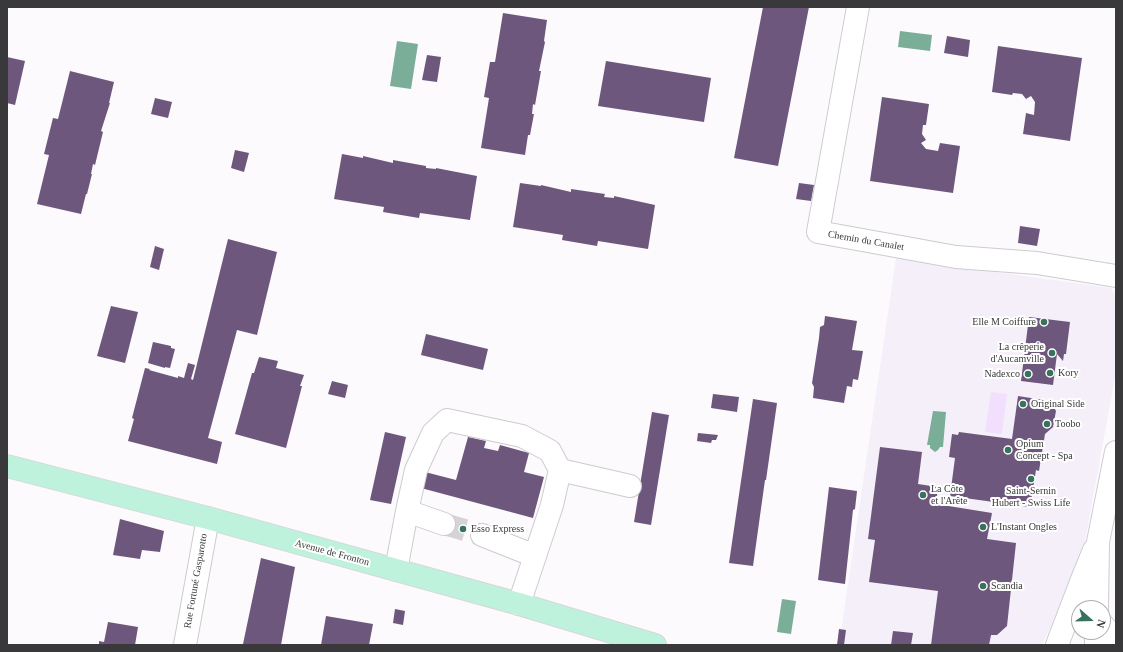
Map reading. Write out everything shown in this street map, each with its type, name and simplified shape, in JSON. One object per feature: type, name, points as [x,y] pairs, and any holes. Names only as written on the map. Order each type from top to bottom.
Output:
[{"type":"main road","name":"Avenue de Fronton","points":[[7,466],[208,518],[518,604],[631,641],[655,645]]},
{"type":"street","name":"Chemin du Canalet","points":[[858,7],[818,232],[956,257],[1037,263],[1116,276]]},
{"type":"street","points":[[396,570],[416,470],[433,433],[447,420],[522,436],[550,451],[560,470],[552,505],[518,604]]},
{"type":"street","points":[[1097,600],[1098,542],[1116,452]]},
{"type":"street","points":[[560,470],[630,486]]},
{"type":"street","points":[[407,511],[444,524]]},
{"type":"street","name":"Rue Fortuné Gasparotto","points":[[185,645],[208,518]]},
{"type":"street","points":[[482,535],[535,556]]},
{"type":"street","points":[[1057,645],[1080,582],[1098,542]]},
{"type":"shaded area","points":[[900,31],[932,35],[930,51],[898,47]]},
{"type":"shaded area","points":[[397,41],[418,44],[411,89],[390,86]]},
{"type":"shaded area","points":[[896,258],[1111,288],[1116,297],[1116,372],[1083,552],[1042,645],[839,645]]},
{"type":"shaded area","points":[[991,392],[1007,394],[1002,434],[985,432]]},
{"type":"shaded area","points":[[933,411],[946,412],[943,447],[940,447],[935,452],[930,448],[930,445],[927,445]]},
{"type":"shaded area","points":[[782,599],[796,601],[791,634],[777,632]]},
{"type":"building","points":[[763,7],[809,7],[778,166],[734,158]]},
{"type":"building","points":[[503,13],[547,20],[545,42],[539,71],[541,71],[535,105],[533,104],[532,114],[534,114],[530,135],[528,135],[525,155],[481,148],[489,98],[484,97],[490,62],[495,62]]},
{"type":"building","points":[[947,36],[970,40],[968,57],[944,53]]},
{"type":"building","points":[[998,46],[1082,58],[1070,141],[1023,134],[1026,113],[1034,115],[1035,102],[1031,96],[1026,99],[1022,94],[1013,93],[1012,95],[992,92]]},
{"type":"building","points":[[427,55],[441,57],[437,82],[422,80]]},
{"type":"building","points":[[7,57],[25,61],[15,105],[7,103]]},
{"type":"building","points":[[606,61],[711,78],[704,122],[598,106]]},
{"type":"building","points":[[70,71],[114,82],[110,103],[101,131],[103,132],[95,165],[93,164],[92,174],[81,214],[37,204],[49,155],[44,154],[53,118],[58,119]]},
{"type":"building","points":[[882,97],[929,104],[926,125],[923,125],[922,134],[926,140],[921,143],[926,149],[938,151],[940,143],[960,146],[953,193],[870,181]]},
{"type":"building","points":[[155,98],[172,102],[168,118],[151,114]]},
{"type":"building","points":[[235,150],[249,153],[244,172],[231,168]]},
{"type":"building","points":[[342,154],[363,158],[363,156],[393,163],[393,160],[426,166],[426,168],[436,168],[477,176],[470,220],[420,213],[419,218],[383,212],[384,207],[334,199]]},
{"type":"building","points":[[520,183],[541,185],[571,192],[571,189],[605,194],[604,197],[614,198],[614,196],[655,205],[648,249],[598,241],[597,246],[562,240],[563,235],[513,227]]},
{"type":"building","points":[[799,183],[814,185],[811,201],[796,199]]},
{"type":"building","points":[[1020,226],[1040,229],[1037,246],[1018,243]]},
{"type":"building","points":[[228,239],[277,252],[257,335],[237,330],[208,438],[222,442],[217,464],[128,441],[134,419],[132,418],[145,368],[178,378],[178,376],[184,378],[188,363],[195,365],[191,379],[193,380]]},
{"type":"building","points":[[155,246],[164,249],[159,270],[150,267]]},
{"type":"building","points":[[111,306],[138,312],[125,363],[97,356]]},
{"type":"building","points":[[825,316],[857,321],[852,350],[863,351],[858,380],[853,379],[852,387],[847,386],[844,403],[813,398],[814,387],[812,383],[820,327],[824,325]]},
{"type":"building","points":[[1029,317],[1070,322],[1066,354],[1064,354],[1063,361],[1057,354],[1053,385],[1021,381]]},
{"type":"building","points":[[426,334],[488,349],[483,370],[421,355]]},
{"type":"building","points":[[153,342],[171,346],[171,348],[175,349],[170,368],[148,363]]},
{"type":"building","points":[[259,357],[278,361],[276,368],[304,375],[300,386],[302,386],[286,448],[235,434],[252,373],[254,373]]},
{"type":"building","points":[[332,381],[348,385],[345,398],[328,394]]},
{"type":"building","points":[[713,394],[739,397],[737,412],[711,408]]},
{"type":"building","points":[[1018,396],[1050,401],[1056,411],[1053,427],[1045,434],[1039,471],[1036,470],[1030,507],[950,496],[955,458],[949,457],[952,434],[958,435],[959,432],[1012,439]]},
{"type":"building","points":[[753,399],[777,403],[753,566],[729,563]]},
{"type":"building","points":[[652,412],[669,415],[651,525],[634,522]]},
{"type":"building","points":[[385,432],[406,437],[391,504],[370,500]]},
{"type":"building","points":[[698,433],[718,435],[716,440],[712,440],[711,443],[697,441]]},
{"type":"building","points":[[468,437],[486,441],[484,448],[498,451],[500,445],[529,453],[524,472],[544,477],[533,518],[421,488],[425,472],[456,480]]},
{"type":"building","points":[[880,447],[922,452],[918,484],[938,487],[936,504],[992,513],[987,539],[1016,543],[1007,626],[997,635],[991,635],[989,645],[931,645],[938,591],[869,582],[875,540],[868,539]]},
{"type":"building","points":[[829,487],[857,491],[855,509],[853,510],[845,584],[818,580]]},
{"type":"building","points":[[120,519],[164,531],[160,552],[142,550],[140,559],[113,555]]},
{"type":"building","points":[[261,558],[295,567],[281,645],[243,644]]},
{"type":"building","points":[[395,609],[405,611],[403,625],[393,623]]},
{"type":"building","points":[[326,616],[373,624],[369,645],[321,645]]},
{"type":"building","points":[[108,622],[138,627],[135,645],[99,645],[99,641],[104,642]]},
{"type":"building","points":[[839,629],[846,630],[844,645],[837,645]]},
{"type":"building","points":[[893,631],[913,633],[911,645],[891,645]]},
{"type":"tunnel","points":[[444,524],[482,535]]},
{"type":"place","name":"Elle M Coiffure","points":[[1044,322]]},
{"type":"place","name":"La crêperie d'Aucamville","points":[[1052,353]]},
{"type":"place","name":"Kory","points":[[1050,373]]},
{"type":"place","name":"Nadexco","points":[[1028,374]]},
{"type":"place","name":"Original Side","points":[[1023,404]]},
{"type":"place","name":"Toobo","points":[[1047,424]]},
{"type":"place","name":"Opium Concept - Spa","points":[[1008,450]]},
{"type":"place","name":"Saint-Sernin Hubert - Swiss Life","points":[[1031,479]]},
{"type":"place","name":"La Côte et l'Arête","points":[[923,495]]},
{"type":"place","name":"L'Instant Ongles","points":[[983,527]]},
{"type":"place","name":"Esso Express","points":[[463,529]]},
{"type":"place","name":"Scandia","points":[[983,586]]}]
